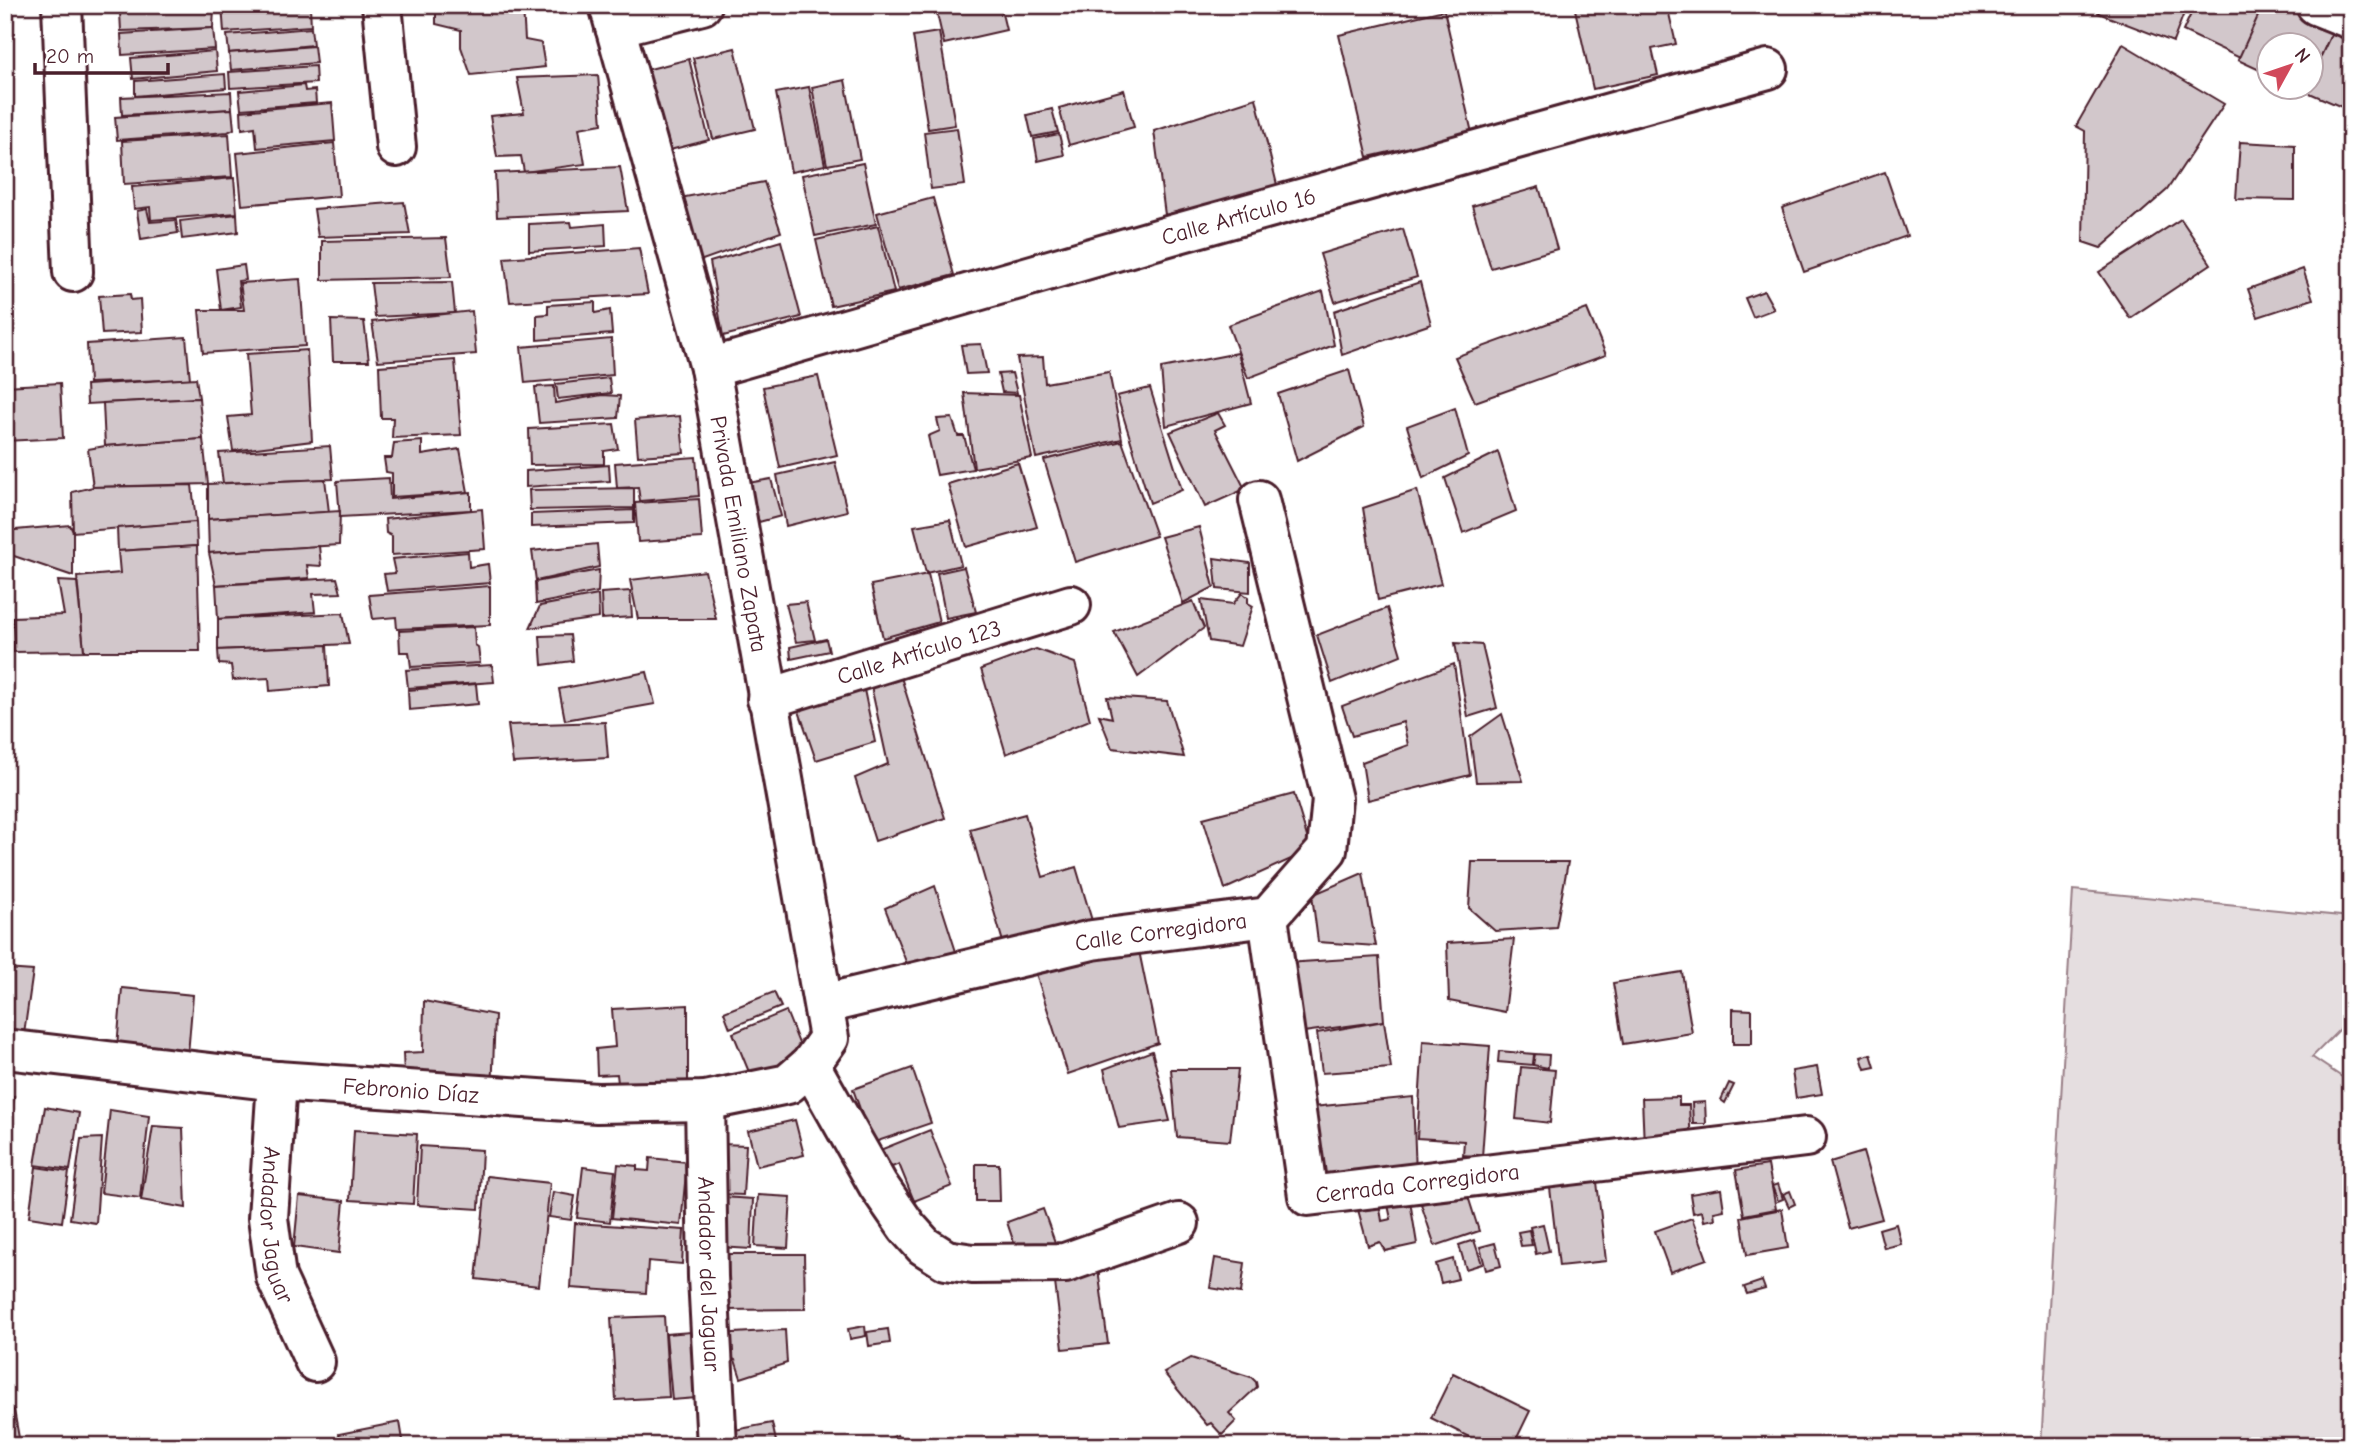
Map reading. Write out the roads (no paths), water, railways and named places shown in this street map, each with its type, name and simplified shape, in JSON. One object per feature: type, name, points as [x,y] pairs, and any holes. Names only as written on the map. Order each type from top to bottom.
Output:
[{"type":"street","points":[[62,5],[73,272]]},
{"type":"street","points":[[382,5],[396,147]]},
{"type":"street","points":[[612,16],[702,5]]},
{"type":"street","points":[[2316,5],[2351,19]]},
{"type":"street","name":"Privada Emiliano Zapata","points":[[612,16],[710,368],[829,1038],[810,1065]]},
{"type":"street","name":"Calle Artículo 16","points":[[710,368],[1175,234],[1769,69]]},
{"type":"street","name":"Calle Corregidora","points":[[824,1004],[1092,940],[1268,917],[1327,850],[1332,799],[1259,500]]},
{"type":"street","name":"Calle Artículo 123","points":[[767,699],[1071,605]]},
{"type":"street","name":"Cerrada Corregidora","points":[[1268,917],[1308,1196],[1806,1137]]},
{"type":"street","name":"Febronio Díaz","points":[[5,1049],[277,1081],[597,1103],[705,1101],[788,1084],[810,1065]]},
{"type":"street","points":[[810,1065],[878,1185],[907,1227],[924,1246],[946,1260],[973,1264],[1065,1263],[1179,1223]]},
{"type":"street","name":"Andador Jaguar","points":[[277,1081],[268,1218],[276,1277],[315,1362]]},
{"type":"street","name":"Andador del Jaguar","points":[[705,1101],[708,1277],[717,1446]]}]
